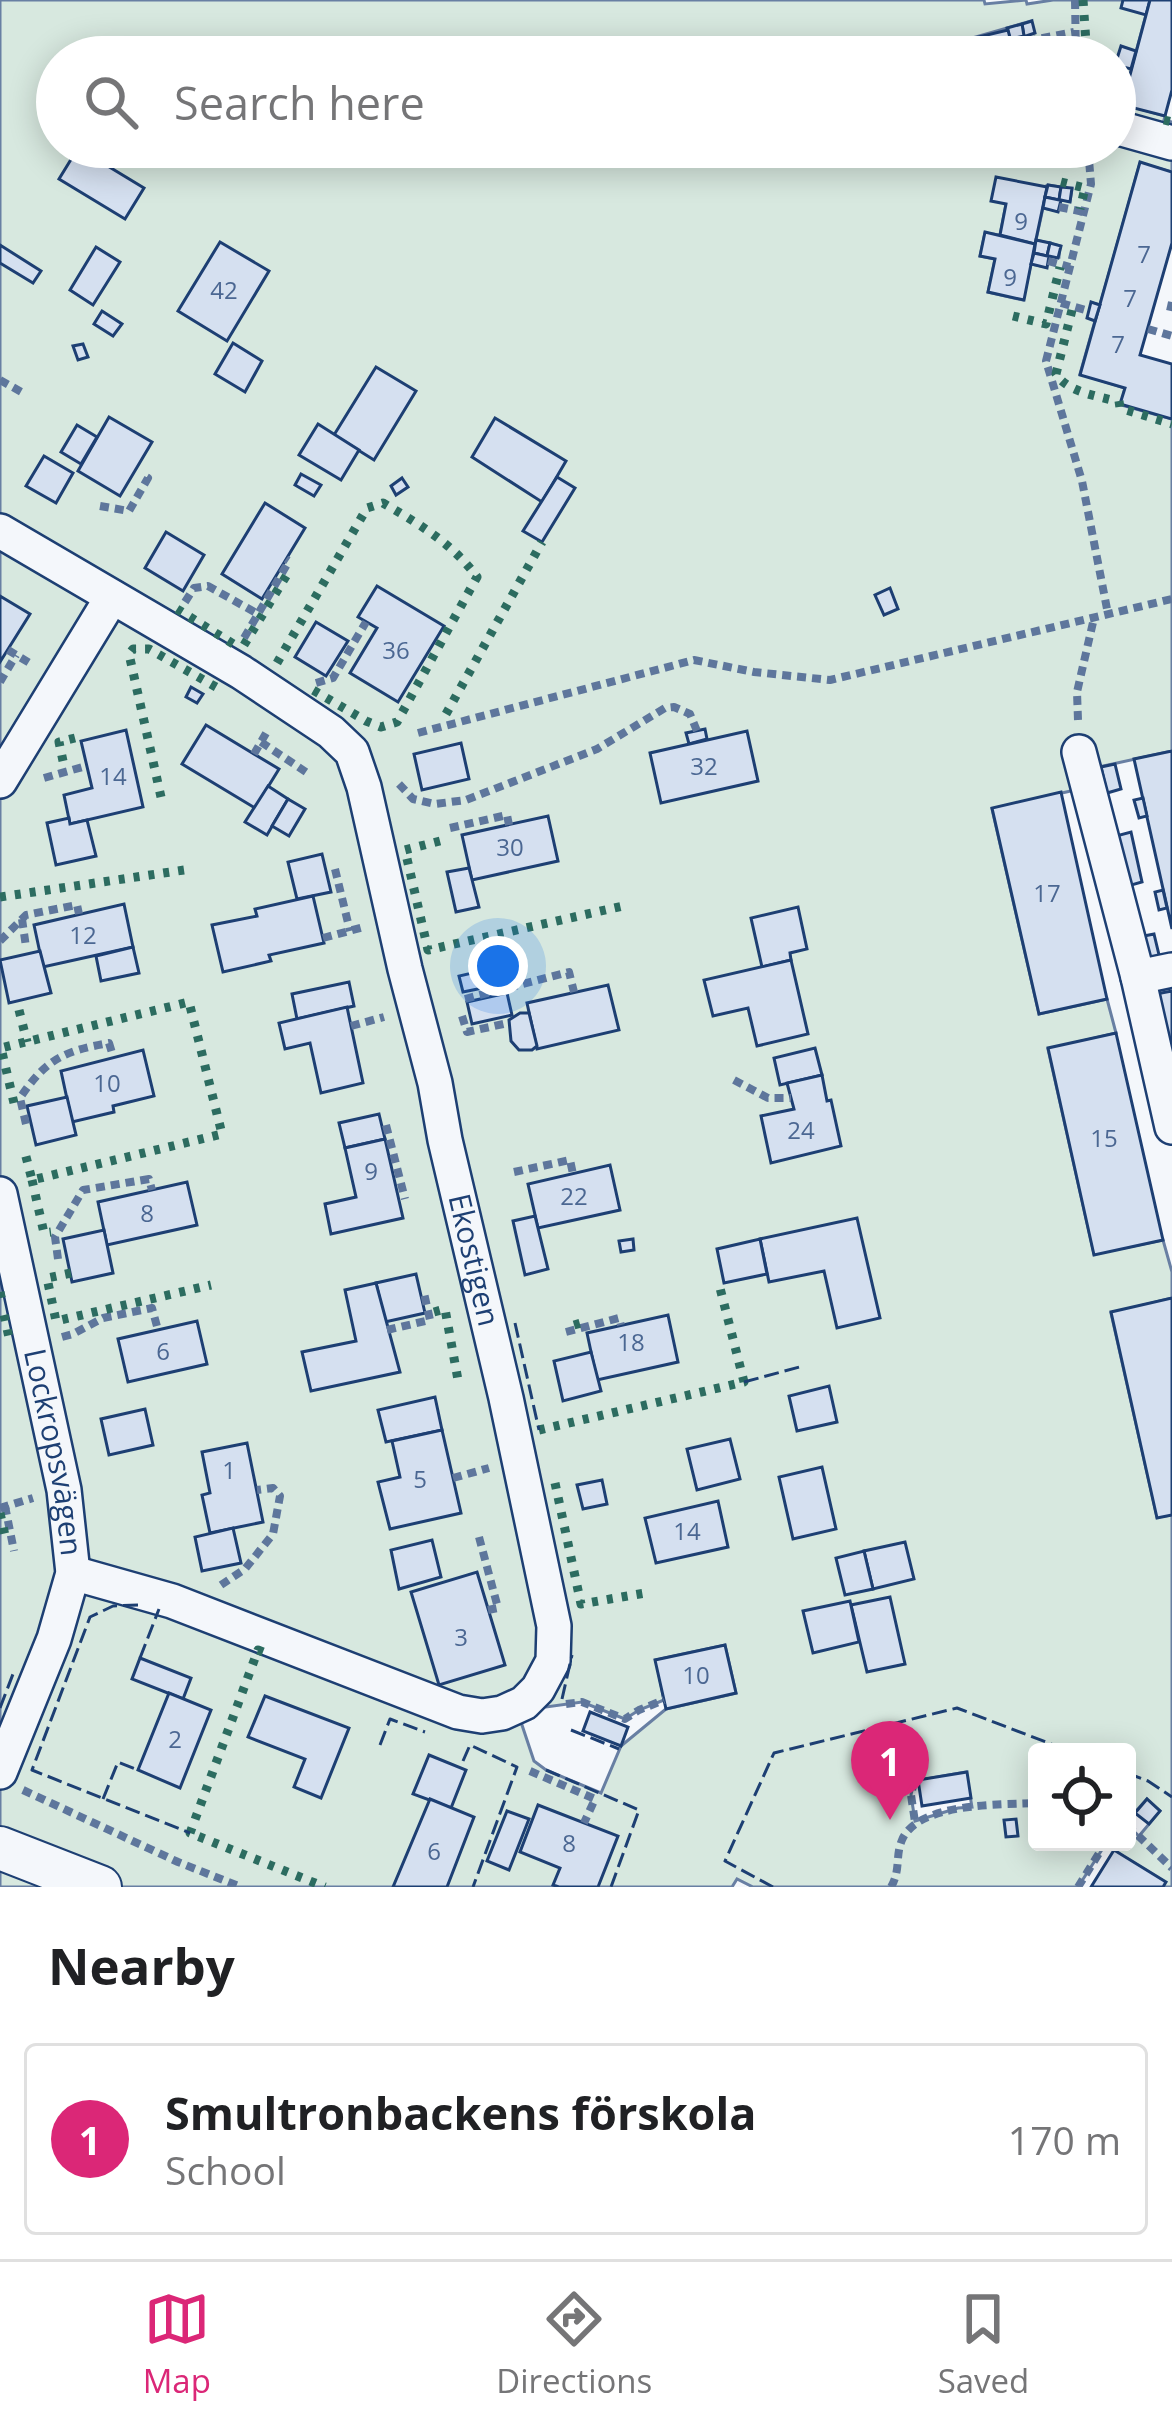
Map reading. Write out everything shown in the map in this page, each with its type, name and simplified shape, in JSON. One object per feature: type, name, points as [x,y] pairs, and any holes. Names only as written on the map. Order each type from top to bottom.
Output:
[{"type":"street","points":[[1136,134],[1172,143]]},
{"type":"street","name":"Ekostigen","points":[[0,531],[228,665],[336,736],[352,752],[435,1083],[523,1475],[554,1626],[553,1661],[524,1703],[482,1716],[458,1712],[172,1601],[73,1573]]},
{"type":"street","points":[[0,781],[112,597]]},
{"type":"street","points":[[1079,752],[1172,1127]]},
{"type":"street","points":[[1138,977],[1172,970]]},
{"type":"street","name":"Lockropsvägen","points":[[0,1194],[64,1490],[73,1573],[67,1604],[6,1779]]},
{"type":"street","points":[[0,1848],[100,1887]]},
{"type":"path","points":[[1074,36],[1075,0]]},
{"type":"path","points":[[1053,36],[1074,32]]},
{"type":"path","points":[[1090,168],[1091,184],[1046,361],[1082,481],[1108,614]]},
{"type":"path","points":[[1059,206],[1084,212]]},
{"type":"path","points":[[1048,261],[1070,267]]},
{"type":"path","points":[[1172,302],[1172,314]]},
{"type":"path","points":[[1060,303],[1089,310]]},
{"type":"path","points":[[1148,329],[1172,336]]},
{"type":"path","points":[[0,394],[3,381],[26,394]]},
{"type":"path","points":[[100,506],[129,511],[148,478],[143,475]]},
{"type":"path","points":[[228,665],[286,559]]},
{"type":"path","points":[[179,604],[194,589],[208,586],[258,614]]},
{"type":"path","points":[[418,733],[694,660],[830,680],[1172,598]]},
{"type":"path","points":[[1079,752],[1077,692],[1094,618]]},
{"type":"path","points":[[305,675],[317,683],[333,678],[366,622]]},
{"type":"path","points":[[0,682],[16,655],[8,650]]},
{"type":"path","points":[[394,778],[413,800],[435,804],[466,800],[597,749],[665,708],[690,714],[697,731]]},
{"type":"path","points":[[254,754],[261,742],[306,772]]},
{"type":"path","points":[[42,778],[86,766]]},
{"type":"path","points":[[450,828],[507,815],[508,825]]},
{"type":"path","points":[[335,868],[350,931]]},
{"type":"path","points":[[0,941],[26,914],[77,905],[79,914]]},
{"type":"path","points":[[22,918],[26,947]]},
{"type":"path","points":[[323,938],[337,934]]},
{"type":"path","points":[[465,999],[569,972],[574,992]]},
{"type":"path","points":[[462,1016],[466,1032],[508,1023]]},
{"type":"path","points":[[26,1124],[20,1098],[33,1078],[60,1055],[109,1043],[113,1056]]},
{"type":"path","points":[[734,1080],[768,1098],[791,1097]]},
{"type":"path","points":[[386,1125],[405,1199],[399,1200]]},
{"type":"path","points":[[514,1172],[570,1160],[573,1174]]},
{"type":"path","points":[[58,1258],[55,1237],[83,1190],[149,1179],[152,1190]]},
{"type":"path","points":[[387,1330],[430,1320],[424,1293]]},
{"type":"path","points":[[73,1334],[103,1318],[152,1308],[158,1330]]},
{"type":"path","points":[[566,1331],[619,1318],[621,1325]]},
{"type":"path","points":[[453,1478],[471,1473]]},
{"type":"path","points":[[215,1590],[245,1569],[273,1534],[280,1496],[273,1488],[257,1490]]},
{"type":"path","points":[[0,1508],[5,1506],[14,1551]]},
{"type":"path","points":[[479,1537],[498,1608],[488,1610]]},
{"type":"path","points":[[546,1707],[582,1702],[625,1719],[664,1700]]},
{"type":"path","points":[[530,1772],[595,1799],[584,1822]]},
{"type":"path","points":[[6,1779],[241,1887]]},
{"type":"path","points":[[914,1780],[910,1795],[915,1822]]},
{"type":"path","points":[[894,1886],[901,1842],[915,1822],[958,1808],[1028,1803]]},
{"type":"path","points":[[1136,1834],[1172,1868]]},
{"type":"path","points":[[1078,1887],[1100,1851]]},
{"type":"shaded area","points":[[0,0],[984,0],[985,4],[1026,0],[1027,4],[1150,0],[1136,52],[1136,36],[1026,36],[1031,21],[979,36],[36,36],[36,168],[1136,168],[1136,108],[1172,122],[1172,172],[1140,163],[1100,305],[1092,303],[1095,321],[1080,374],[1125,388],[1121,405],[1172,419],[1172,751],[1085,770],[1088,787],[992,809],[1039,1014],[1107,999],[1116,1033],[1048,1049],[1094,1254],[1163,1240],[1172,1272],[1172,1298],[1111,1313],[1157,1517],[1172,1515],[1172,1887],[1163,1887],[1165,1882],[1115,1851],[1136,1851],[1136,1833],[1139,1836],[1160,1811],[1147,1799],[1136,1811],[1136,1743],[1028,1743],[1028,1851],[1101,1851],[1078,1887],[753,1887],[737,1879],[732,1887],[0,1887]],"holes":[[[1048,185],[1072,189],[1070,201],[1061,200],[1058,211],[1043,208],[1036,240],[1060,246],[1059,257],[1049,256],[1046,267],[1031,264],[1023,300],[988,292],[995,259],[980,256],[985,233],[1000,235],[1006,204]],[[725,1645],[736,1693],[666,1709],[621,1746],[601,1793],[534,1761],[516,1707],[528,1699],[546,1707],[582,1702],[625,1719],[664,1700],[656,1660]],[[966,1772],[972,1807],[915,1821],[914,1781]]]},
{"type":"building","points":[[1123,0],[1150,0],[1146,15],[1121,8]]},
{"type":"building","points":[[1150,0],[1172,0],[1172,90],[1165,116],[1136,109],[1136,52]]},
{"type":"building","points":[[1032,21],[1035,33],[1024,36],[1022,24]]},
{"type":"building","points":[[1022,24],[1024,36],[1009,36],[1007,28]]},
{"type":"building","points":[[1140,162],[1172,172],[1172,243],[1140,355],[1172,364],[1172,419],[1120,404],[1125,388],[1080,375]]},
{"type":"building","points":[[66,168],[111,168],[144,188],[125,219],[59,179]]},
{"type":"building","points":[[996,177],[1047,187],[1035,244],[1000,235],[1006,204],[991,201]]},
{"type":"building","points":[[1048,185],[1061,187],[1059,200],[1045,197]]},
{"type":"building","points":[[1061,187],[1072,188],[1070,202],[1061,200],[1058,212],[1043,208],[1045,197],[1059,200]]},
{"type":"building","points":[[985,232],[1035,244],[1024,300],[988,292],[995,259],[980,256]]},
{"type":"building","points":[[1036,240],[1050,243],[1047,256],[1034,253]]},
{"type":"building","points":[[220,242],[269,271],[227,341],[178,311]]},
{"type":"building","points":[[1050,243],[1061,246],[1058,258],[1049,256],[1047,268],[1031,264],[1034,253],[1047,256]]},
{"type":"building","points":[[0,245],[41,271],[33,283],[0,263]]},
{"type":"building","points":[[96,247],[120,262],[93,305],[70,290]]},
{"type":"building","points":[[1091,302],[1100,305],[1095,321],[1087,318]]},
{"type":"building","points":[[102,311],[122,324],[113,336],[94,324]]},
{"type":"building","points":[[233,343],[262,361],[245,392],[215,374]]},
{"type":"building","points":[[83,344],[88,357],[78,360],[73,346]]},
{"type":"building","points":[[376,367],[416,391],[374,460],[334,435]]},
{"type":"building","points":[[109,417],[152,442],[120,496],[78,471]]},
{"type":"building","points":[[495,418],[566,461],[542,502],[472,457]]},
{"type":"building","points":[[318,424],[359,450],[341,480],[299,455]]},
{"type":"building","points":[[77,425],[97,437],[81,464],[61,452]]},
{"type":"building","points":[[44,456],[73,473],[56,503],[26,486]]},
{"type":"building","points":[[301,474],[321,485],[314,496],[295,485]]},
{"type":"building","points":[[557,477],[575,488],[542,542],[523,531]]},
{"type":"building","points":[[402,478],[408,487],[396,495],[391,486]]},
{"type":"building","points":[[265,503],[305,528],[262,599],[222,574]]},
{"type":"building","points":[[166,532],[204,555],[183,591],[145,568]]},
{"type":"building","points":[[377,586],[444,626],[398,702],[350,673],[377,628],[358,617]]},
{"type":"building","points":[[890,588],[898,609],[884,615],[875,595]]},
{"type":"building","points":[[0,596],[30,614],[0,662]]},
{"type":"building","points":[[316,622],[348,641],[326,676],[295,657]]},
{"type":"building","points":[[191,687],[203,694],[197,703],[186,697]]},
{"type":"building","points":[[206,725],[279,769],[255,808],[182,764]]},
{"type":"building","points":[[705,729],[707,739],[689,744],[686,733]]},
{"type":"building","points":[[126,730],[143,807],[70,824],[64,795],[92,788],[81,741]]},
{"type":"building","points":[[747,731],[758,781],[661,803],[650,753]]},
{"type":"building","points":[[461,743],[469,779],[422,790],[414,754]]},
{"type":"building","points":[[1172,751],[1172,929],[1134,759]]},
{"type":"building","points":[[1115,764],[1121,789],[1107,793],[1101,767]]},
{"type":"building","points":[[268,786],[288,799],[267,835],[245,822]]},
{"type":"building","points":[[1061,792],[1107,999],[1039,1014],[992,808]]},
{"type":"building","points":[[1143,798],[1147,816],[1139,818],[1134,800]]},
{"type":"building","points":[[288,799],[305,809],[289,836],[272,826]]},
{"type":"building","points":[[548,816],[558,861],[472,880],[462,835]]},
{"type":"building","points":[[69,818],[70,824],[87,820],[96,856],[56,865],[47,823]]},
{"type":"building","points":[[1131,832],[1142,882],[1128,886],[1116,836]]},
{"type":"building","points":[[322,854],[331,892],[297,899],[288,862]]},
{"type":"building","points":[[469,868],[479,907],[456,912],[447,872]]},
{"type":"building","points":[[1163,890],[1167,908],[1159,910],[1155,892]]},
{"type":"building","points":[[313,896],[324,943],[269,955],[271,961],[223,972],[212,925],[257,916],[255,909]]},
{"type":"building","points":[[124,904],[133,947],[43,967],[34,925]]},
{"type":"building","points":[[798,907],[807,949],[790,953],[791,960],[762,967],[751,918]]},
{"type":"building","points":[[1154,934],[1160,959],[1145,962],[1139,937]]},
{"type":"building","points":[[133,947],[139,973],[101,981],[96,956]]},
{"type":"building","points":[[40,951],[51,993],[9,1003],[0,960]]},
{"type":"building","points":[[791,960],[808,1034],[757,1046],[748,1008],[713,1016],[704,980]]},
{"type":"building","points":[[498,967],[502,984],[463,992],[459,976]]},
{"type":"building","points":[[349,982],[354,1006],[297,1019],[292,994]]},
{"type":"building","points":[[608,985],[619,1030],[537,1049],[527,1003]]},
{"type":"building","points":[[1172,991],[1172,1064],[1156,994]]},
{"type":"building","points":[[507,993],[512,1015],[472,1024],[467,1002]]},
{"type":"building","points":[[347,1007],[363,1083],[321,1093],[310,1043],[285,1049],[279,1023]]},
{"type":"building","points":[[529,1013],[537,1046],[532,1050],[519,1050],[511,1041],[509,1020]]},
{"type":"building","points":[[1116,1033],[1163,1240],[1094,1255],[1048,1048]]},
{"type":"building","points":[[815,1048],[822,1075],[780,1085],[774,1058]]},
{"type":"building","points":[[143,1050],[154,1096],[72,1122],[61,1071]]},
{"type":"building","points":[[822,1075],[841,1146],[771,1163],[761,1116],[794,1109],[787,1083]]},
{"type":"building","points":[[67,1097],[76,1135],[36,1145],[27,1106]]},
{"type":"building","points":[[379,1114],[385,1139],[345,1148],[339,1123]]},
{"type":"building","points":[[385,1139],[403,1218],[331,1234],[325,1204],[356,1197],[345,1148]]},
{"type":"building","points":[[610,1165],[620,1210],[538,1228],[528,1184]]},
{"type":"building","points":[[187,1182],[197,1225],[107,1245],[98,1202]]},
{"type":"building","points":[[535,1216],[548,1269],[525,1275],[513,1221]]},
{"type":"building","points":[[857,1218],[880,1318],[837,1328],[824,1271],[769,1282],[760,1239]]},
{"type":"building","points":[[104,1230],[113,1273],[72,1282],[63,1239]]},
{"type":"building","points":[[633,1239],[634,1250],[621,1252],[619,1241]]},
{"type":"building","points":[[760,1239],[767,1274],[724,1283],[717,1249]]},
{"type":"building","points":[[416,1274],[425,1313],[385,1322],[376,1283]]},
{"type":"building","points":[[376,1283],[400,1372],[311,1391],[302,1352],[356,1341],[345,1290]]},
{"type":"building","points":[[1172,1298],[1172,1515],[1157,1518],[1111,1312]]},
{"type":"building","points":[[668,1315],[678,1362],[597,1380],[587,1333]]},
{"type":"building","points":[[197,1321],[207,1364],[128,1382],[118,1339]]},
{"type":"building","points":[[591,1352],[601,1391],[563,1401],[554,1361]]},
{"type":"building","points":[[829,1386],[837,1422],[797,1431],[789,1396]]},
{"type":"building","points":[[435,1397],[442,1430],[386,1442],[378,1410]]},
{"type":"building","points":[[145,1409],[153,1445],[109,1455],[101,1419]]},
{"type":"building","points":[[442,1430],[461,1513],[390,1529],[378,1482],[400,1477],[392,1441]]},
{"type":"building","points":[[730,1439],[740,1479],[697,1490],[687,1449]]},
{"type":"building","points":[[247,1443],[263,1522],[210,1533],[202,1495],[210,1493],[202,1452]]},
{"type":"building","points":[[822,1467],[836,1529],[793,1539],[779,1477]]},
{"type":"building","points":[[602,1480],[607,1504],[583,1509],[577,1485]]},
{"type":"building","points":[[718,1501],[728,1547],[656,1563],[645,1518]]},
{"type":"building","points":[[233,1528],[241,1563],[202,1571],[195,1537]]},
{"type":"building","points":[[432,1540],[441,1577],[399,1589],[391,1550]]},
{"type":"building","points":[[905,1542],[914,1579],[873,1589],[864,1551]]},
{"type":"building","points":[[864,1551],[873,1589],[845,1595],[836,1558]]},
{"type":"building","points":[[477,1572],[505,1665],[439,1685],[411,1592]]},
{"type":"building","points":[[890,1597],[905,1664],[867,1672],[851,1605]]},
{"type":"building","points":[[850,1601],[859,1642],[813,1653],[803,1611]]},
{"type":"building","points":[[725,1645],[736,1693],[666,1709],[655,1660]]},
{"type":"building","points":[[140,1658],[191,1678],[183,1699],[132,1679]]},
{"type":"building","points":[[169,1693],[211,1710],[180,1788],[138,1770]]},
{"type":"building","points":[[265,1696],[349,1728],[321,1798],[294,1787],[305,1759],[248,1737]]},
{"type":"building","points":[[590,1712],[628,1727],[621,1746],[583,1731]]},
{"type":"building","points":[[429,1755],[466,1770],[451,1808],[413,1794]]},
{"type":"building","points":[[967,1772],[971,1798],[922,1806],[918,1780]]},
{"type":"building","points":[[430,1799],[474,1817],[447,1887],[393,1887]]},
{"type":"building","points":[[1147,1799],[1160,1811],[1149,1824],[1136,1812]]},
{"type":"building","points":[[538,1805],[618,1836],[598,1887],[553,1885],[560,1868],[520,1852]]},
{"type":"building","points":[[507,1811],[529,1819],[509,1870],[487,1861]]},
{"type":"building","points":[[1016,1819],[1018,1836],[1006,1837],[1004,1820]]},
{"type":"building","points":[[1113,1851],[1166,1882],[1163,1887],[1091,1887]]},
{"type":"hedge","points":[[1083,0],[1086,36]]},
{"type":"hedge","points":[[1164,120],[1172,122]]},
{"type":"hedge","points":[[1061,182],[1085,188],[1080,209]]},
{"type":"hedge","points":[[1013,316],[1046,324],[1060,267]]},
{"type":"hedge","points":[[1072,310],[1056,374],[1074,389],[1115,401]]},
{"type":"hedge","points":[[1119,401],[1120,408],[1172,424]]},
{"type":"hedge","points":[[277,663],[367,508],[383,503],[409,519],[446,544],[477,577],[397,722],[381,727],[313,690]]},
{"type":"hedge","points":[[446,714],[542,542]]},
{"type":"hedge","points":[[244,645],[288,573]]},
{"type":"hedge","points":[[177,609],[235,645]]},
{"type":"hedge","points":[[161,797],[129,654],[133,649],[149,649],[223,691]]},
{"type":"hedge","points":[[63,761],[59,742],[75,738]]},
{"type":"hedge","points":[[440,841],[405,850],[428,950],[623,906]]},
{"type":"hedge","points":[[0,897],[184,870]]},
{"type":"hedge","points":[[14,1103],[1,1048],[189,1002],[222,1134],[32,1180],[24,1149]]},
{"type":"hedge","points":[[19,1010],[27,1042]]},
{"type":"hedge","points":[[32,1180],[44,1233],[51,1232]]},
{"type":"hedge","points":[[71,1273],[47,1278],[56,1321],[211,1285]]},
{"type":"hedge","points":[[539,1430],[744,1382],[720,1288]]},
{"type":"hedge","points":[[0,1292],[2,1301]]},
{"type":"hedge","points":[[434,1312],[445,1309],[458,1380]]},
{"type":"hedge","points":[[4,1315],[10,1342]]},
{"type":"hedge","points":[[574,1325],[581,1323]]},
{"type":"hedge","points":[[555,1483],[581,1604],[651,1592]]},
{"type":"hedge","points":[[0,1513],[6,1540]]},
{"type":"hedge","points":[[263,1652],[258,1650],[190,1833],[325,1887]]},
{"type":"fence","points":[[515,1323],[539,1430]]},
{"type":"fence","points":[[744,1382],[803,1366]]},
{"type":"fence","points":[[138,1605],[113,1606],[90,1617],[32,1770],[190,1833]]},
{"type":"fence","points":[[140,1658],[159,1609]]},
{"type":"fence","points":[[562,1699],[572,1655]]},
{"type":"fence","points":[[0,1708],[13,1674]]},
{"type":"fence","points":[[773,1887],[725,1861],[774,1753],[957,1708],[1048,1743]]},
{"type":"fence","points":[[380,1745],[390,1719],[425,1732]]},
{"type":"fence","points":[[571,1730],[619,1749]]},
{"type":"fence","points":[[463,1761],[470,1745],[517,1767],[473,1887]]},
{"type":"fence","points":[[103,1799],[118,1762],[138,1770]]},
{"type":"fence","points":[[546,1770],[639,1810],[611,1887]]},
{"type":"fence","points":[[1136,1776],[1172,1797]]},
{"type":"place","name":"Smultronbackens förskola","points":[[890,1820]]}]
